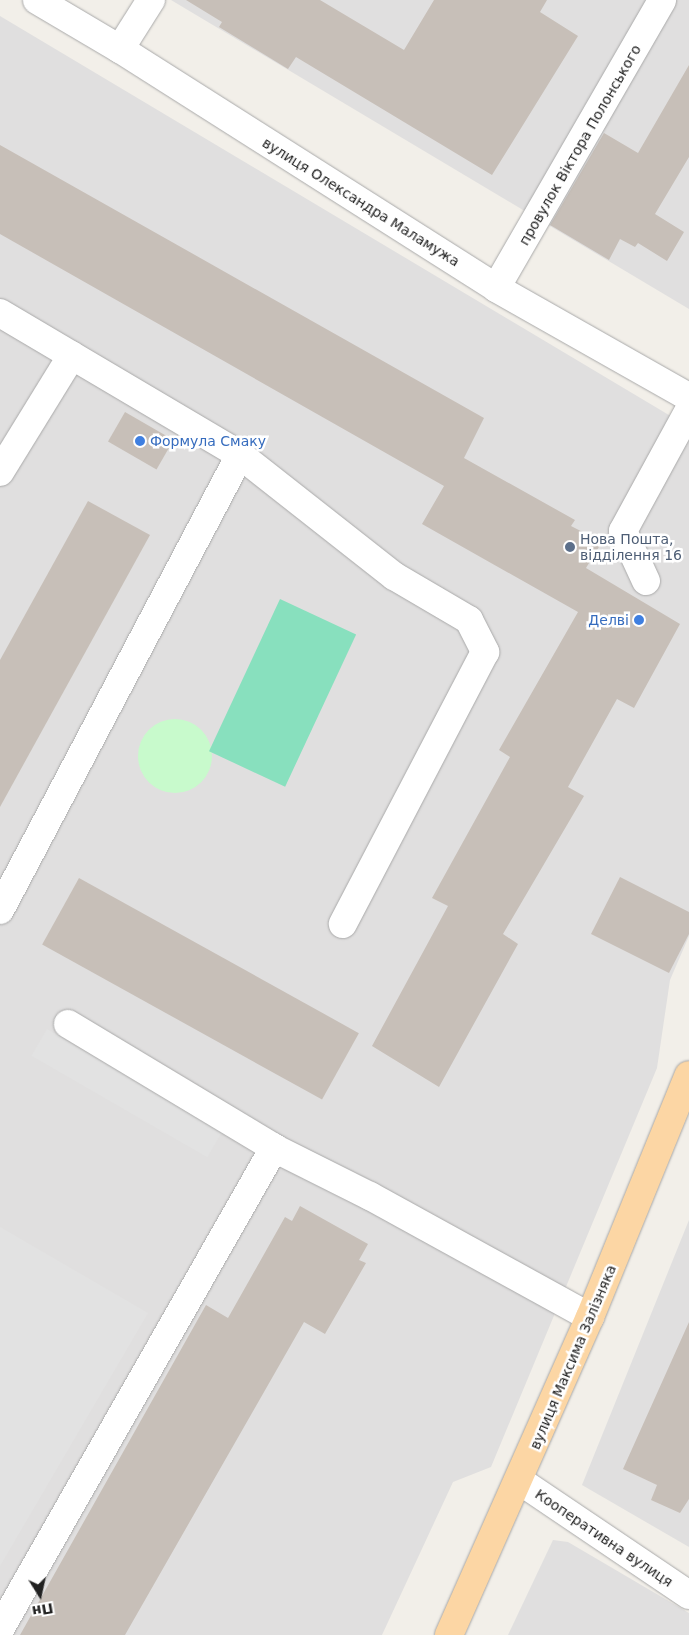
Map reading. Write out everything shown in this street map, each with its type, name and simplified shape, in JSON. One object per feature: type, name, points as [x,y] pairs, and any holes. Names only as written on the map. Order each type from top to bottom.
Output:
[{"type":"main road","name":"вулиця Максима Залізняка","points":[[449,1635],[520,1481],[590,1318],[689,1075]]},
{"type":"street","name":"вулиця Олександра Маламужа","points":[[37,0],[120,49],[496,288],[689,397]]},
{"type":"street","points":[[120,49],[152,0]]},
{"type":"street","name":"провулок Віктора Полонського","points":[[496,288],[662,0]]},
{"type":"street","points":[[0,313],[240,455],[394,576],[469,620],[484,652],[343,924]]},
{"type":"street","points":[[0,472],[72,355]]},
{"type":"street","points":[[646,581],[622,531],[689,410]]},
{"type":"street","points":[[0,910],[240,455]]},
{"type":"street","points":[[68,1024],[274,1148],[370,1196],[590,1318]]},
{"type":"street","points":[[0,1629],[274,1148]]},
{"type":"street","name":"Кооперативна вулиця","points":[[520,1481],[689,1595]]},
{"type":"shaded area","points":[[171,0],[689,0],[689,309]]},
{"type":"shaded area","points":[[0,16],[689,427],[689,936],[670,980],[657,1068],[491,1467],[453,1482],[382,1635],[0,1635]]},
{"type":"shaded area","points":[[47,1029],[223,1130],[207,1157],[32,1056]]},
{"type":"shaded area","points":[[689,1220],[689,1547],[582,1485]]},
{"type":"shaded area","points":[[0,1227],[148,1313],[0,1566]]},
{"type":"shaded area","points":[[553,1540],[568,1542],[689,1613],[689,1635],[508,1635]]},
{"type":"green space","points":[[280,599],[356,634],[285,787],[209,751]]},
{"type":"green space","points":[[182,719],[202,729],[210,742],[212,756],[210,770],[202,783],[189,791],[168,793],[148,783],[140,770],[138,749],[148,729],[161,721]]},
{"type":"building","points":[[186,0],[320,0],[404,50],[434,0],[547,0],[540,12],[578,36],[492,175],[296,57],[288,69],[219,27],[222,22]]},
{"type":"building","points":[[689,65],[689,157],[655,214],[684,232],[667,261],[638,243],[635,247],[620,239],[609,260],[550,225],[604,133],[638,153]]},
{"type":"building","points":[[0,145],[484,418],[464,458],[575,520],[571,526],[602,542],[586,568],[680,624],[634,708],[617,699],[568,787],[584,796],[503,934],[518,944],[439,1087],[372,1046],[448,906],[432,898],[510,757],[499,750],[578,612],[422,524],[444,486],[0,234]]},
{"type":"building","name":"Формула Смаку","points":[[125,412],[173,440],[156,469],[108,441]]},
{"type":"building","points":[[88,501],[150,535],[0,807],[0,660]]},
{"type":"building","points":[[620,877],[689,912],[689,934],[669,973],[591,934]]},
{"type":"building","points":[[79,878],[359,1033],[322,1100],[42,944]]},
{"type":"building","points":[[300,1206],[368,1244],[359,1260],[366,1263],[325,1334],[304,1322],[125,1635],[20,1635],[206,1305],[228,1318],[285,1217],[292,1221]]},
{"type":"building","points":[[689,1322],[689,1499],[680,1513],[651,1500],[657,1485],[623,1469]]},
{"type":"place","name":"Формула Смаку","points":[[140,441]]},
{"type":"place","name":"Нова Пошта, відділення 16","points":[[570,547]]},
{"type":"place","name":"Делві","points":[[639,620]]}]
